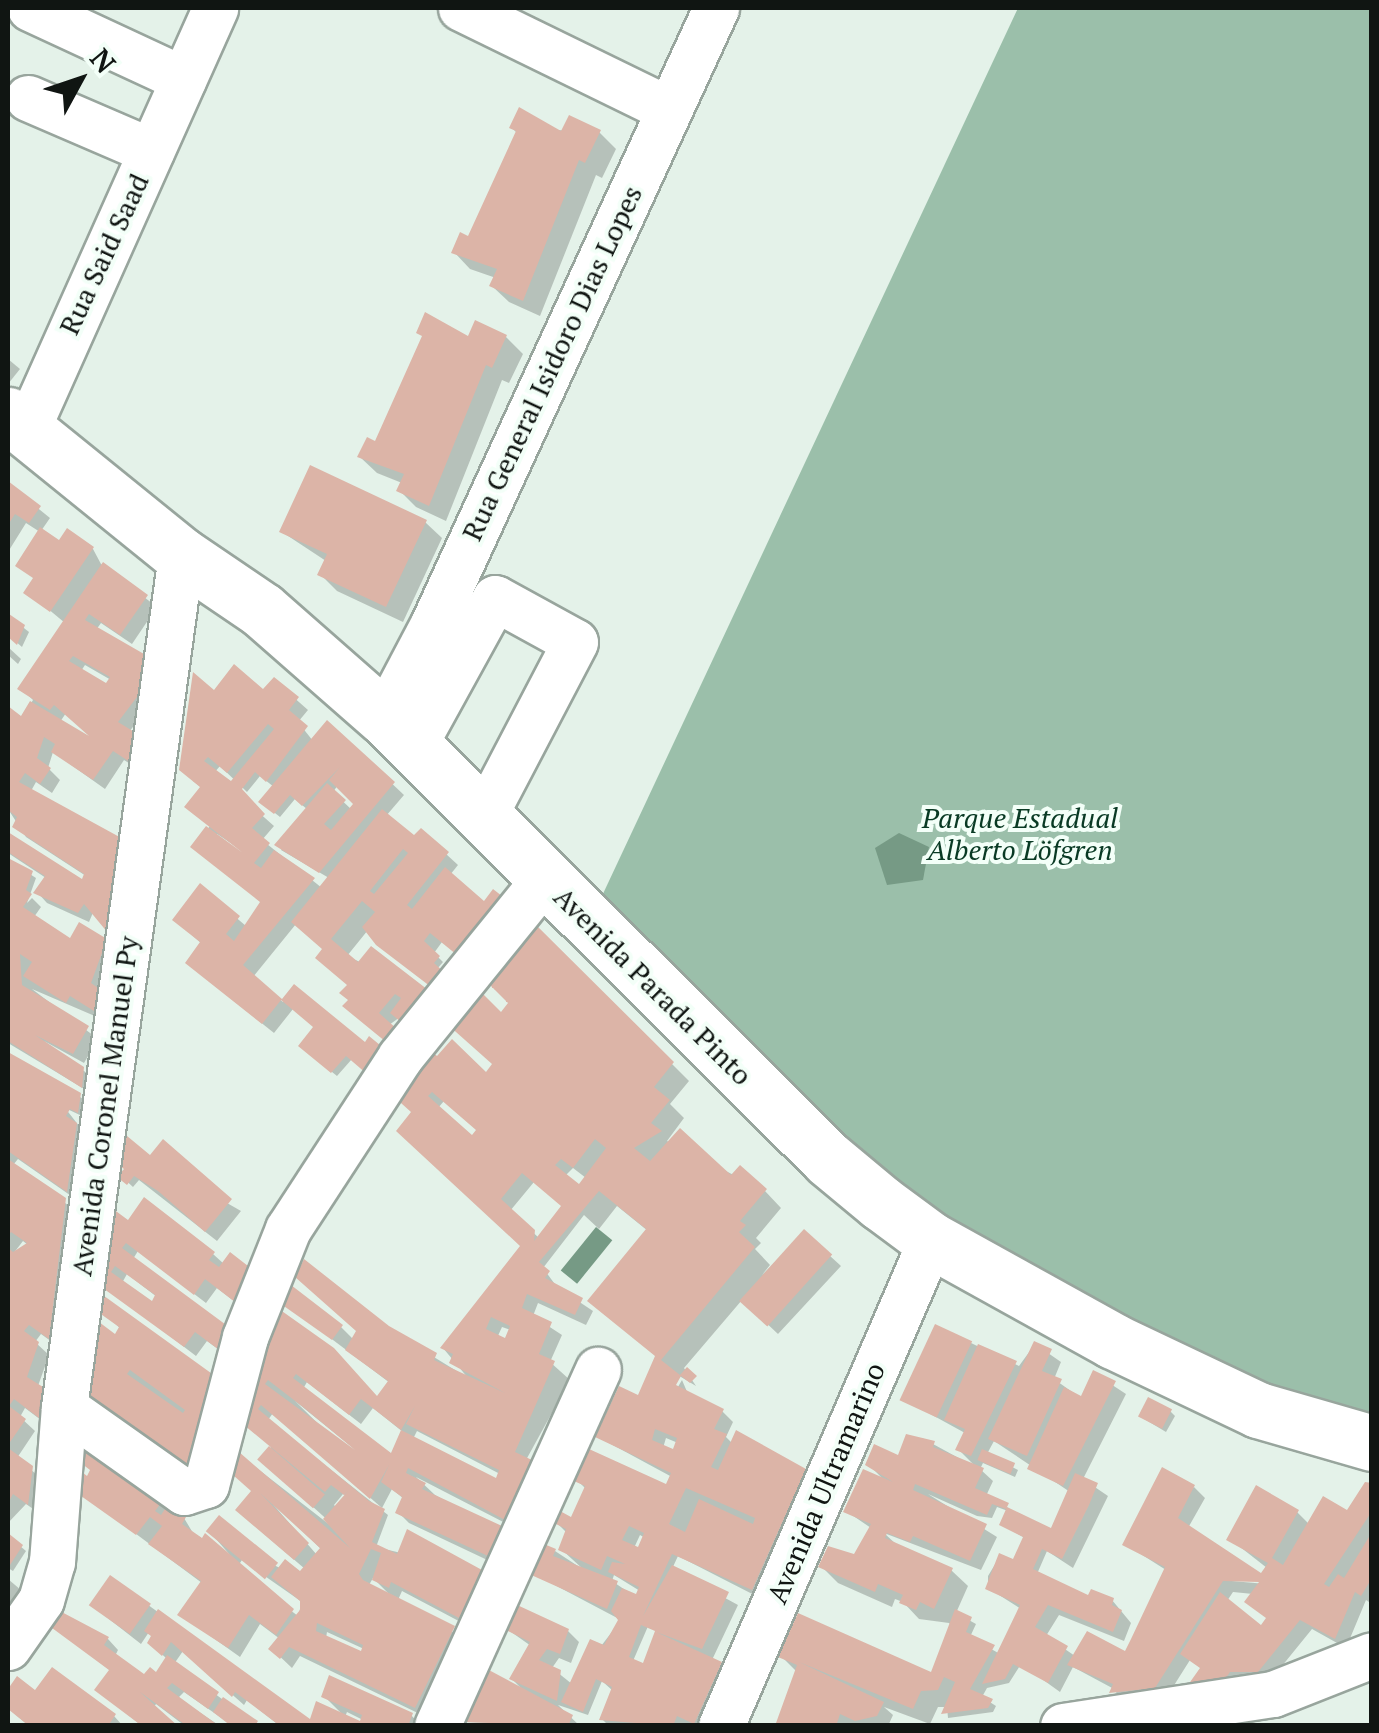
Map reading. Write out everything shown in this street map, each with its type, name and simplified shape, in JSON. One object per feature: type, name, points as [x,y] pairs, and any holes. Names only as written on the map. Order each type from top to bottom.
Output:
[{"type":"main road","name":"Avenida Parada Pinto","points":[[18,422],[181,555],[262,610],[398,732],[828,1159],[931,1240],[1208,1388],[1296,1424],[1372,1444]]},
{"type":"street","points":[[30,8],[183,79]]},
{"type":"street","name":"Rua Said Saad","points":[[18,422],[151,151],[215,8]]},
{"type":"street","points":[[461,8],[668,109]]},
{"type":"street","name":"Rua General Isidoro Dias Lopes","points":[[398,732],[434,622],[716,8]]},
{"type":"street","points":[[28,98],[151,151]]},
{"type":"street","name":"Avenida Coronel Manuel Py","points":[[8,1647],[49,1578],[64,1407],[181,555]]},
{"type":"street","points":[[398,732],[495,598],[575,642],[484,816]]},
{"type":"street","points":[[64,1407],[184,1492],[206,1485],[244,1337],[288,1229],[400,1057],[544,879]]},
{"type":"street","name":"Avenida Ultramarino","points":[[722,1726],[931,1240]]},
{"type":"street","points":[[437,1726],[598,1370]]},
{"type":"street","points":[[1062,1726],[1273,1694],[1372,1655]]},
{"type":"green space","name":"Parque Estadual Alberto Löfgren","points":[[1018,8],[1371,8],[1371,1421],[1297,1405],[935,1223],[594,913]]},
{"type":"shaded area","points":[[899,833],[929,847],[923,880],[887,885],[875,848]]},
{"type":"shaded area","points":[[596,1227],[612,1240],[577,1284],[561,1271]]},
{"type":"building","points":[[519,107],[561,131],[569,115],[601,130],[585,163],[579,160],[523,301],[489,286],[497,269],[451,253],[460,232],[468,236],[516,131],[509,128]]},
{"type":"building","points":[[425,312],[468,336],[475,320],[507,335],[492,368],[486,365],[429,506],[396,491],[404,474],[357,457],[367,437],[375,441],[422,336],[416,333]]},
{"type":"building","points":[[310,465],[427,520],[386,607],[317,575],[327,554],[279,532]]},
{"type":"building","points":[[8,481],[41,506],[29,523],[15,514],[8,525]]},
{"type":"building","points":[[40,527],[59,540],[67,528],[94,547],[50,612],[23,593],[33,578],[15,566]]},
{"type":"building","points":[[103,562],[148,595],[120,635],[89,614],[85,620],[144,654],[140,693],[118,722],[136,733],[133,764],[113,751],[93,780],[51,752],[55,744],[44,737],[37,758],[51,768],[40,784],[25,773],[19,782],[125,840],[108,933],[84,904],[78,913],[33,893],[45,876],[8,852],[8,832],[82,879],[84,874],[12,827],[17,817],[8,810],[8,706],[21,716],[30,701],[89,736],[54,705],[50,710],[17,689]],"holes":[[[73,656],[110,677],[106,683],[69,661]]]},
{"type":"building","points":[[9,614],[25,625],[17,645],[8,637]]},
{"type":"building","points":[[234,664],[263,689],[274,677],[299,697],[289,710],[308,726],[266,782],[255,772],[242,789],[265,814],[252,828],[270,843],[254,863],[261,868],[274,850],[315,878],[243,965],[282,999],[294,984],[365,1042],[369,1036],[386,1050],[367,1074],[346,1056],[331,1073],[298,1046],[313,1027],[281,1000],[262,1024],[185,963],[200,942],[172,920],[200,883],[240,916],[226,934],[234,941],[260,902],[190,847],[206,826],[243,853],[184,807],[200,787],[179,770],[193,672],[214,690]],"holes":[[[268,724],[274,729],[231,781],[204,761],[208,757],[227,773]]]},
{"type":"building","points":[[327,720],[395,782],[319,873],[274,845],[327,783],[346,800],[324,824],[331,830],[353,804],[329,780],[340,767],[302,806],[290,795],[274,814],[258,802]]},
{"type":"building","points":[[382,809],[414,835],[421,828],[449,852],[407,905],[412,909],[445,867],[484,901],[493,889],[507,900],[457,955],[430,933],[424,941],[440,956],[434,963],[447,975],[435,990],[376,945],[362,927],[375,912],[362,901],[331,939],[358,962],[371,946],[432,993],[406,1026],[390,1013],[401,998],[395,994],[379,1013],[397,1029],[386,1042],[342,1006],[348,1000],[339,993],[347,985],[315,958],[322,949],[291,922]],"holes":[[[403,849],[408,853],[374,894],[370,891]]]},
{"type":"building","points":[[8,858],[33,871],[26,890],[32,894],[23,907],[70,938],[79,922],[107,939],[91,983],[98,988],[94,1011],[70,996],[66,1003],[23,976],[32,962],[20,954],[22,985],[89,1026],[73,1054],[35,1035],[84,1067],[82,1088],[8,1041]]},
{"type":"building","points":[[531,920],[674,1062],[654,1087],[670,1100],[651,1123],[662,1131],[634,1148],[650,1161],[680,1128],[731,1175],[740,1165],[767,1189],[740,1221],[746,1225],[739,1232],[755,1247],[661,1360],[680,1375],[687,1367],[697,1376],[690,1383],[681,1376],[676,1385],[724,1409],[714,1429],[727,1434],[711,1467],[718,1470],[736,1430],[806,1469],[752,1590],[672,1554],[643,1616],[672,1565],[729,1592],[702,1649],[656,1632],[722,1662],[694,1724],[677,1716],[673,1726],[599,1720],[612,1687],[596,1679],[583,1712],[561,1702],[590,1639],[604,1645],[618,1620],[611,1611],[622,1588],[636,1594],[639,1587],[608,1572],[612,1562],[625,1564],[607,1556],[601,1570],[558,1550],[566,1529],[554,1523],[560,1511],[571,1517],[585,1486],[574,1481],[589,1449],[666,1484],[671,1473],[595,1437],[619,1386],[638,1395],[655,1356],[587,1301],[646,1229],[599,1191],[539,1262],[550,1271],[545,1278],[583,1298],[575,1315],[527,1294],[522,1308],[552,1322],[539,1354],[555,1361],[515,1452],[534,1461],[505,1520],[408,1468],[406,1473],[426,1483],[422,1489],[502,1526],[488,1556],[395,1513],[402,1497],[381,1482],[389,1465],[370,1499],[261,1405],[258,1409],[369,1501],[385,1509],[372,1542],[397,1554],[407,1529],[482,1570],[459,1618],[391,1582],[389,1588],[372,1580],[381,1553],[371,1549],[359,1574],[363,1580],[455,1626],[415,1708],[289,1647],[280,1659],[268,1649],[300,1610],[300,1601],[271,1577],[285,1559],[300,1571],[320,1548],[260,1493],[309,1543],[294,1560],[235,1510],[251,1491],[224,1467],[231,1445],[350,1548],[323,1519],[348,1491],[344,1495],[331,1485],[325,1492],[238,1420],[279,1309],[334,1348],[377,1396],[388,1381],[345,1350],[356,1331],[295,1277],[304,1259],[389,1326],[437,1353],[434,1360],[505,1393],[449,1363],[453,1354],[440,1348],[520,1246],[396,1131],[411,1112],[392,1095],[427,1048],[437,1056],[452,1039],[486,1072],[492,1064],[447,1024],[476,987],[501,1012],[508,1003],[483,978]],"holes":[[[432,1092],[476,1130],[472,1135],[428,1096]],[[595,1139],[606,1148],[579,1184],[555,1165],[561,1159],[573,1168]],[[522,1173],[561,1206],[534,1241],[535,1230],[501,1199]],[[491,1317],[510,1326],[505,1338],[486,1329]],[[296,1374],[349,1415],[361,1399],[401,1430],[391,1453],[293,1378]],[[268,1380],[303,1407],[355,1450],[265,1384]],[[415,1406],[406,1424],[499,1470],[496,1478],[401,1430]],[[655,1429],[677,1438],[673,1449],[652,1440]],[[686,1488],[755,1518],[753,1524],[699,1499],[685,1532],[669,1524]],[[629,1526],[644,1533],[638,1547],[622,1540]],[[317,1623],[363,1645],[361,1651],[316,1631]],[[641,1625],[655,1631],[643,1663],[629,1657]]]},
{"type":"building","points":[[8,1052],[81,1093],[78,1113],[70,1109],[66,1116],[77,1123],[67,1192],[8,1151]]},
{"type":"building","points":[[121,1131],[150,1155],[163,1139],[232,1199],[205,1232],[158,1191],[134,1176],[127,1185],[117,1177],[124,1169],[115,1162]]},
{"type":"building","points":[[8,1159],[66,1198],[49,1339],[29,1325],[24,1331],[39,1342],[27,1377],[43,1387],[39,1418],[14,1399],[9,1406],[26,1419],[8,1445],[8,1248],[13,1252],[27,1243],[11,1232],[8,1236]]},
{"type":"building","points":[[144,1197],[215,1252],[209,1260],[219,1267],[230,1252],[257,1273],[244,1309],[205,1279],[194,1295],[126,1243],[122,1248],[237,1333],[230,1358],[195,1332],[184,1347],[100,1286],[105,1203],[128,1220]],"holes":[[[115,1266],[155,1295],[152,1301],[111,1272]]]},
{"type":"building","points":[[804,1229],[832,1254],[767,1327],[739,1301]]},
{"type":"building","points":[[291,1285],[343,1325],[332,1340],[281,1304]]},
{"type":"building","points":[[100,1293],[222,1381],[194,1480],[83,1401],[90,1391],[85,1387],[95,1319],[115,1334],[119,1327],[98,1312]],"holes":[[[130,1370],[185,1410],[183,1413],[127,1374]]]},
{"type":"building","points":[[935,1324],[972,1341],[937,1417],[900,1400]]},
{"type":"building","points":[[1034,1341],[1052,1349],[1042,1371],[1062,1379],[1027,1456],[988,1439]]},
{"type":"building","points":[[978,1344],[1017,1361],[971,1456],[955,1450],[965,1429],[944,1420]]},
{"type":"building","points":[[1093,1370],[1116,1381],[1063,1486],[1027,1469],[1064,1387],[1081,1396]]},
{"type":"building","points":[[1148,1397],[1172,1409],[1162,1429],[1138,1417]]},
{"type":"building","points":[[906,1434],[935,1441],[933,1447],[984,1468],[975,1488],[1009,1503],[1006,1509],[992,1504],[987,1515],[915,1484],[913,1490],[987,1524],[970,1561],[913,1536],[910,1542],[887,1533],[885,1538],[953,1568],[934,1609],[920,1602],[916,1610],[899,1603],[903,1595],[878,1584],[875,1592],[818,1567],[828,1546],[854,1554],[871,1524],[843,1512],[863,1469],[893,1482],[865,1465],[874,1444],[898,1455]]},
{"type":"building","points":[[79,1438],[164,1499],[155,1511],[161,1515],[169,1503],[186,1517],[182,1524],[202,1538],[205,1533],[294,1609],[276,1635],[249,1615],[228,1648],[177,1615],[201,1581],[148,1544],[162,1526],[150,1517],[136,1535],[74,1491],[77,1468],[87,1476],[90,1470],[77,1460]]},
{"type":"building","points":[[269,1446],[325,1495],[313,1508],[257,1460]]},
{"type":"building","points":[[8,1448],[33,1466],[28,1505],[13,1494],[8,1503]]},
{"type":"building","points":[[982,1449],[1015,1463],[1010,1474],[977,1460]]},
{"type":"building","points":[[1162,1467],[1195,1485],[1178,1518],[1261,1573],[1268,1563],[1226,1540],[1256,1485],[1299,1510],[1272,1558],[1283,1565],[1323,1496],[1347,1510],[1365,1482],[1372,1483],[1372,1511],[1324,1584],[1329,1587],[1338,1574],[1344,1578],[1372,1532],[1372,1578],[1361,1596],[1355,1592],[1335,1639],[1300,1620],[1258,1672],[1230,1672],[1223,1682],[1188,1685],[1200,1668],[1180,1654],[1220,1592],[1261,1625],[1266,1618],[1244,1602],[1259,1582],[1223,1581],[1155,1688],[1109,1693],[1113,1684],[1067,1665],[1087,1631],[1125,1651],[1131,1639],[1165,1567],[1122,1545]]},
{"type":"building","points":[[1075,1473],[1098,1483],[1089,1505],[1062,1559],[1042,1549],[1033,1569],[1088,1595],[1091,1589],[1114,1598],[1112,1605],[1122,1610],[1113,1632],[1048,1605],[1035,1627],[1068,1646],[1048,1683],[1013,1664],[1005,1679],[982,1684],[1020,1605],[985,1589],[999,1553],[1013,1559],[1023,1537],[999,1525],[1007,1507],[1051,1528]]},
{"type":"building","points":[[219,1515],[278,1563],[265,1579],[206,1531]]},
{"type":"building","points":[[8,1533],[23,1545],[8,1568]]},
{"type":"building","points":[[544,1544],[556,1549],[553,1556],[618,1581],[607,1609],[529,1574]]},
{"type":"building","points":[[110,1575],[151,1604],[130,1634],[89,1605]]},
{"type":"building","points":[[515,1604],[569,1629],[560,1654],[547,1649],[539,1660],[561,1670],[557,1701],[509,1679],[530,1642],[504,1629]]},
{"type":"building","points":[[56,1609],[109,1637],[104,1645],[144,1674],[150,1667],[156,1672],[167,1655],[219,1692],[208,1709],[172,1683],[167,1688],[219,1726],[187,1726],[140,1692],[178,1726],[142,1726],[94,1690],[109,1670],[48,1625]]},
{"type":"building","points":[[158,1609],[310,1719],[316,1701],[360,1721],[362,1715],[321,1697],[329,1675],[413,1713],[408,1726],[280,1726],[235,1692],[232,1697],[171,1642],[162,1656],[147,1643],[151,1636],[144,1631]]},
{"type":"building","points":[[955,1609],[972,1617],[966,1632],[995,1645],[970,1689],[993,1699],[988,1708],[941,1714],[955,1682],[944,1677],[938,1690],[921,1691],[913,1709],[799,1662],[884,1702],[877,1716],[855,1721],[840,1714],[836,1726],[776,1723],[797,1665],[778,1657],[798,1613],[931,1672]]},
{"type":"building","points":[[52,1667],[116,1714],[108,1726],[29,1726],[8,1709],[8,1689],[17,1676],[35,1690]]},
{"type":"building","points":[[487,1669],[573,1715],[568,1726],[463,1722]]},
{"type":"building","points":[[223,1697],[258,1721],[255,1726],[231,1726],[213,1712]]}]
